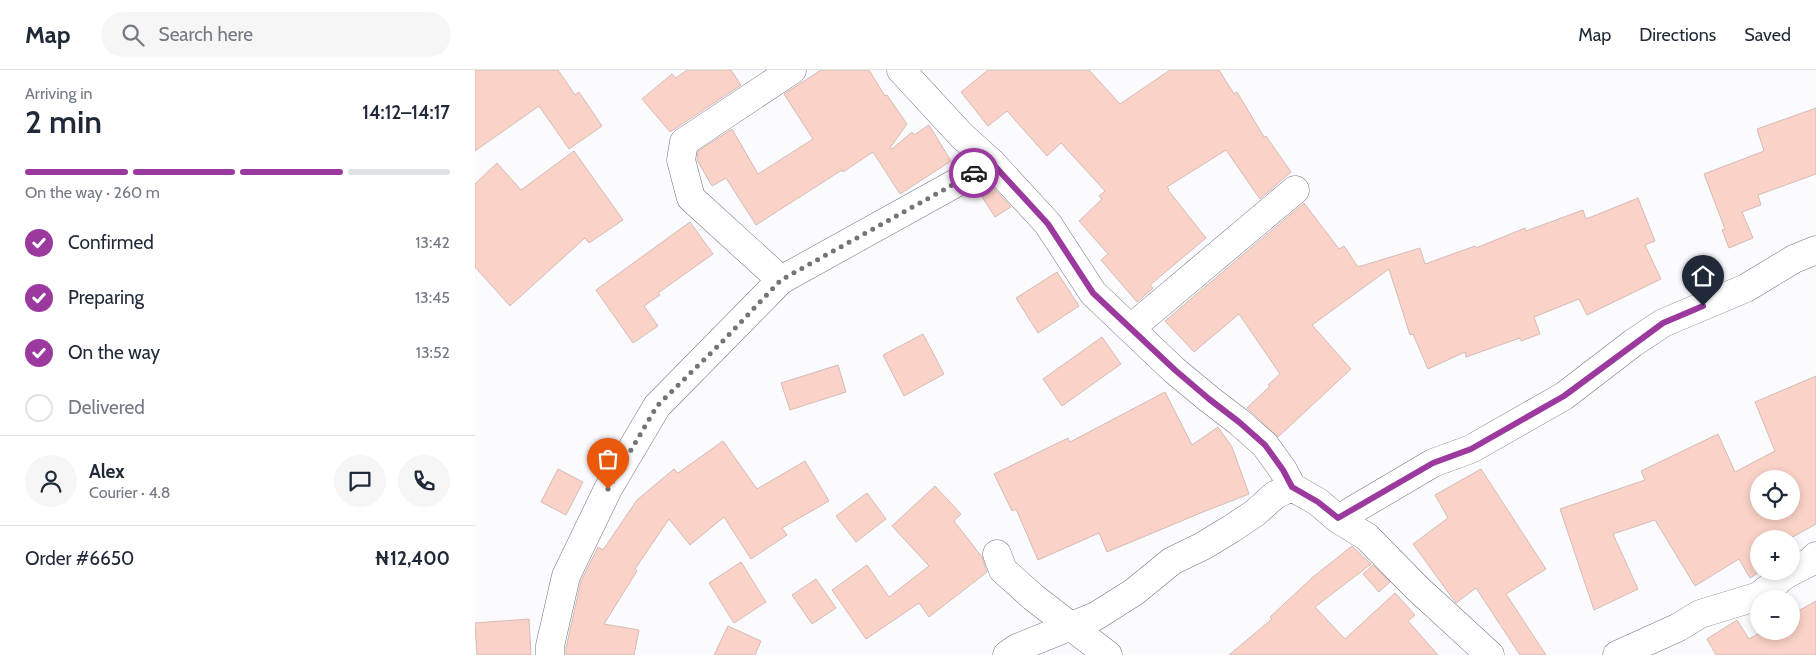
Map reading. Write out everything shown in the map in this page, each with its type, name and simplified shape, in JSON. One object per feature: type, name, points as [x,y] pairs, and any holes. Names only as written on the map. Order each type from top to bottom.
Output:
[{"type":"street","points":[[781,280],[691,198],[681,160],[684,142],[792,70]]},
{"type":"street","points":[[901,70],[962,136],[992,163],[1048,224],[1093,293],[1175,370],[1265,445],[1283,470],[1292,487],[1318,502],[1367,537],[1417,588],[1491,655]]},
{"type":"street","points":[[550,655],[550,646],[566,576],[608,489],[657,406],[781,280],[992,163]]},
{"type":"street","points":[[1131,328],[1295,190]]},
{"type":"street","points":[[1338,518],[1433,463],[1471,449],[1564,396],[1663,323],[1746,288],[1793,259],[1816,250]]},
{"type":"street","points":[[1007,655],[1017,648],[1096,616],[1134,592],[1172,561],[1203,546],[1231,529],[1255,513],[1275,495],[1292,487]]},
{"type":"street","points":[[997,554],[1003,570],[1033,597],[1108,655]]},
{"type":"street","points":[[1617,655],[1700,614],[1759,596],[1785,575],[1816,556]]},
{"type":"building","points":[[475,70],[558,70],[575,95],[579,92],[602,126],[569,149],[539,106],[475,151]]},
{"type":"building","points":[[687,70],[731,70],[741,85],[670,132],[642,99],[672,74],[676,78]]},
{"type":"building","points":[[821,70],[869,70],[885,96],[887,95],[907,124],[890,148],[892,149],[912,132],[914,135],[929,125],[951,161],[900,194],[873,152],[756,225],[726,178],[712,186],[697,160],[698,151],[732,129],[758,174],[813,139],[784,94]]},
{"type":"building","points":[[988,70],[1089,70],[1120,104],[1170,70],[1219,70],[1234,94],[1237,92],[1264,137],[1266,136],[1291,172],[1260,199],[1226,150],[1167,187],[1206,238],[1150,285],[1153,288],[1137,302],[1101,260],[1108,254],[1079,221],[1102,199],[1099,196],[1105,191],[1061,143],[1047,156],[1007,111],[988,126],[961,92]]},
{"type":"building","points":[[1816,108],[1816,174],[1758,195],[1761,205],[1742,212],[1753,238],[1729,248],[1722,230],[1725,229],[1704,174],[1764,151],[1757,129]]},
{"type":"building","points":[[574,151],[623,220],[589,243],[585,238],[510,306],[475,267],[475,184],[497,163],[521,190]]},
{"type":"building","points":[[989,183],[1011,207],[995,217],[977,189]]},
{"type":"building","points":[[1638,198],[1655,241],[1645,245],[1661,279],[1587,315],[1579,299],[1534,317],[1540,334],[1521,341],[1520,338],[1466,357],[1465,352],[1428,369],[1413,334],[1410,335],[1389,269],[1312,325],[1351,369],[1278,437],[1247,408],[1280,374],[1239,314],[1194,352],[1165,321],[1304,203],[1339,249],[1344,246],[1358,267],[1420,248],[1425,264],[1475,246],[1476,248],[1525,228],[1526,231],[1583,210],[1586,219]]},
{"type":"building","points":[[690,222],[713,254],[658,293],[660,295],[644,306],[658,326],[633,343],[596,290]]},
{"type":"building","points":[[1057,272],[1079,306],[1038,333],[1016,298]]},
{"type":"building","points":[[923,334],[944,374],[904,396],[883,355]]},
{"type":"building","points":[[1102,337],[1121,364],[1062,406],[1043,379]]},
{"type":"building","points":[[838,365],[846,392],[790,410],[781,383]]},
{"type":"building","points":[[1816,376],[1816,524],[1800,533],[1800,530],[1750,530],[1750,578],[1739,559],[1695,586],[1655,520],[1613,534],[1638,589],[1594,610],[1560,509],[1645,480],[1641,471],[1718,434],[1735,472],[1775,451],[1755,402]]},
{"type":"building","points":[[1165,392],[1192,445],[1218,427],[1232,447],[1249,494],[1107,552],[1099,533],[1038,560],[1016,509],[1012,511],[994,474],[1068,438],[1070,442]]},
{"type":"building","points":[[723,441],[757,489],[805,461],[829,501],[782,528],[787,535],[751,559],[724,517],[690,545],[669,519],[635,569],[637,571],[604,624],[639,630],[634,655],[566,655],[581,581],[598,547],[603,550],[637,500],[674,469],[678,473]]},
{"type":"building","points":[[558,469],[583,482],[566,515],[541,502]]},
{"type":"building","points":[[1481,469],[1546,569],[1506,594],[1546,655],[1520,655],[1476,588],[1456,603],[1413,544],[1448,518],[1435,495]]},
{"type":"building","points":[[935,486],[961,514],[954,521],[982,557],[987,572],[929,617],[919,603],[866,639],[832,590],[867,565],[889,597],[929,566],[892,526]]},
{"type":"building","points":[[867,493],[886,519],[856,542],[836,516]]},
{"type":"building","points":[[1352,546],[1371,564],[1315,607],[1345,639],[1395,593],[1415,615],[1408,621],[1438,655],[1229,655],[1272,619],[1270,617],[1313,577]]},
{"type":"building","points":[[741,562],[766,602],[734,623],[709,583]]},
{"type":"building","points":[[1373,565],[1390,582],[1379,592],[1363,574]]},
{"type":"building","points":[[816,579],[836,608],[812,624],[792,595]]},
{"type":"building","points":[[1816,601],[1816,655],[1716,655],[1707,639],[1737,620],[1750,640],[1800,640],[1800,610]]},
{"type":"building","points":[[529,619],[531,655],[477,655],[475,623]]},
{"type":"building","points":[[728,626],[761,641],[755,655],[714,655]]},
{"type":"way so far","points":[[608,489],[657,406],[781,280],[974,173]]},
{"type":"route","points":[[974,173],[992,163],[1048,224],[1093,293],[1175,370],[1265,445],[1283,470],[1292,487],[1318,502],[1338,518],[1433,463],[1471,449],[1564,396],[1633,343],[1663,323],[1703,306]]}]
